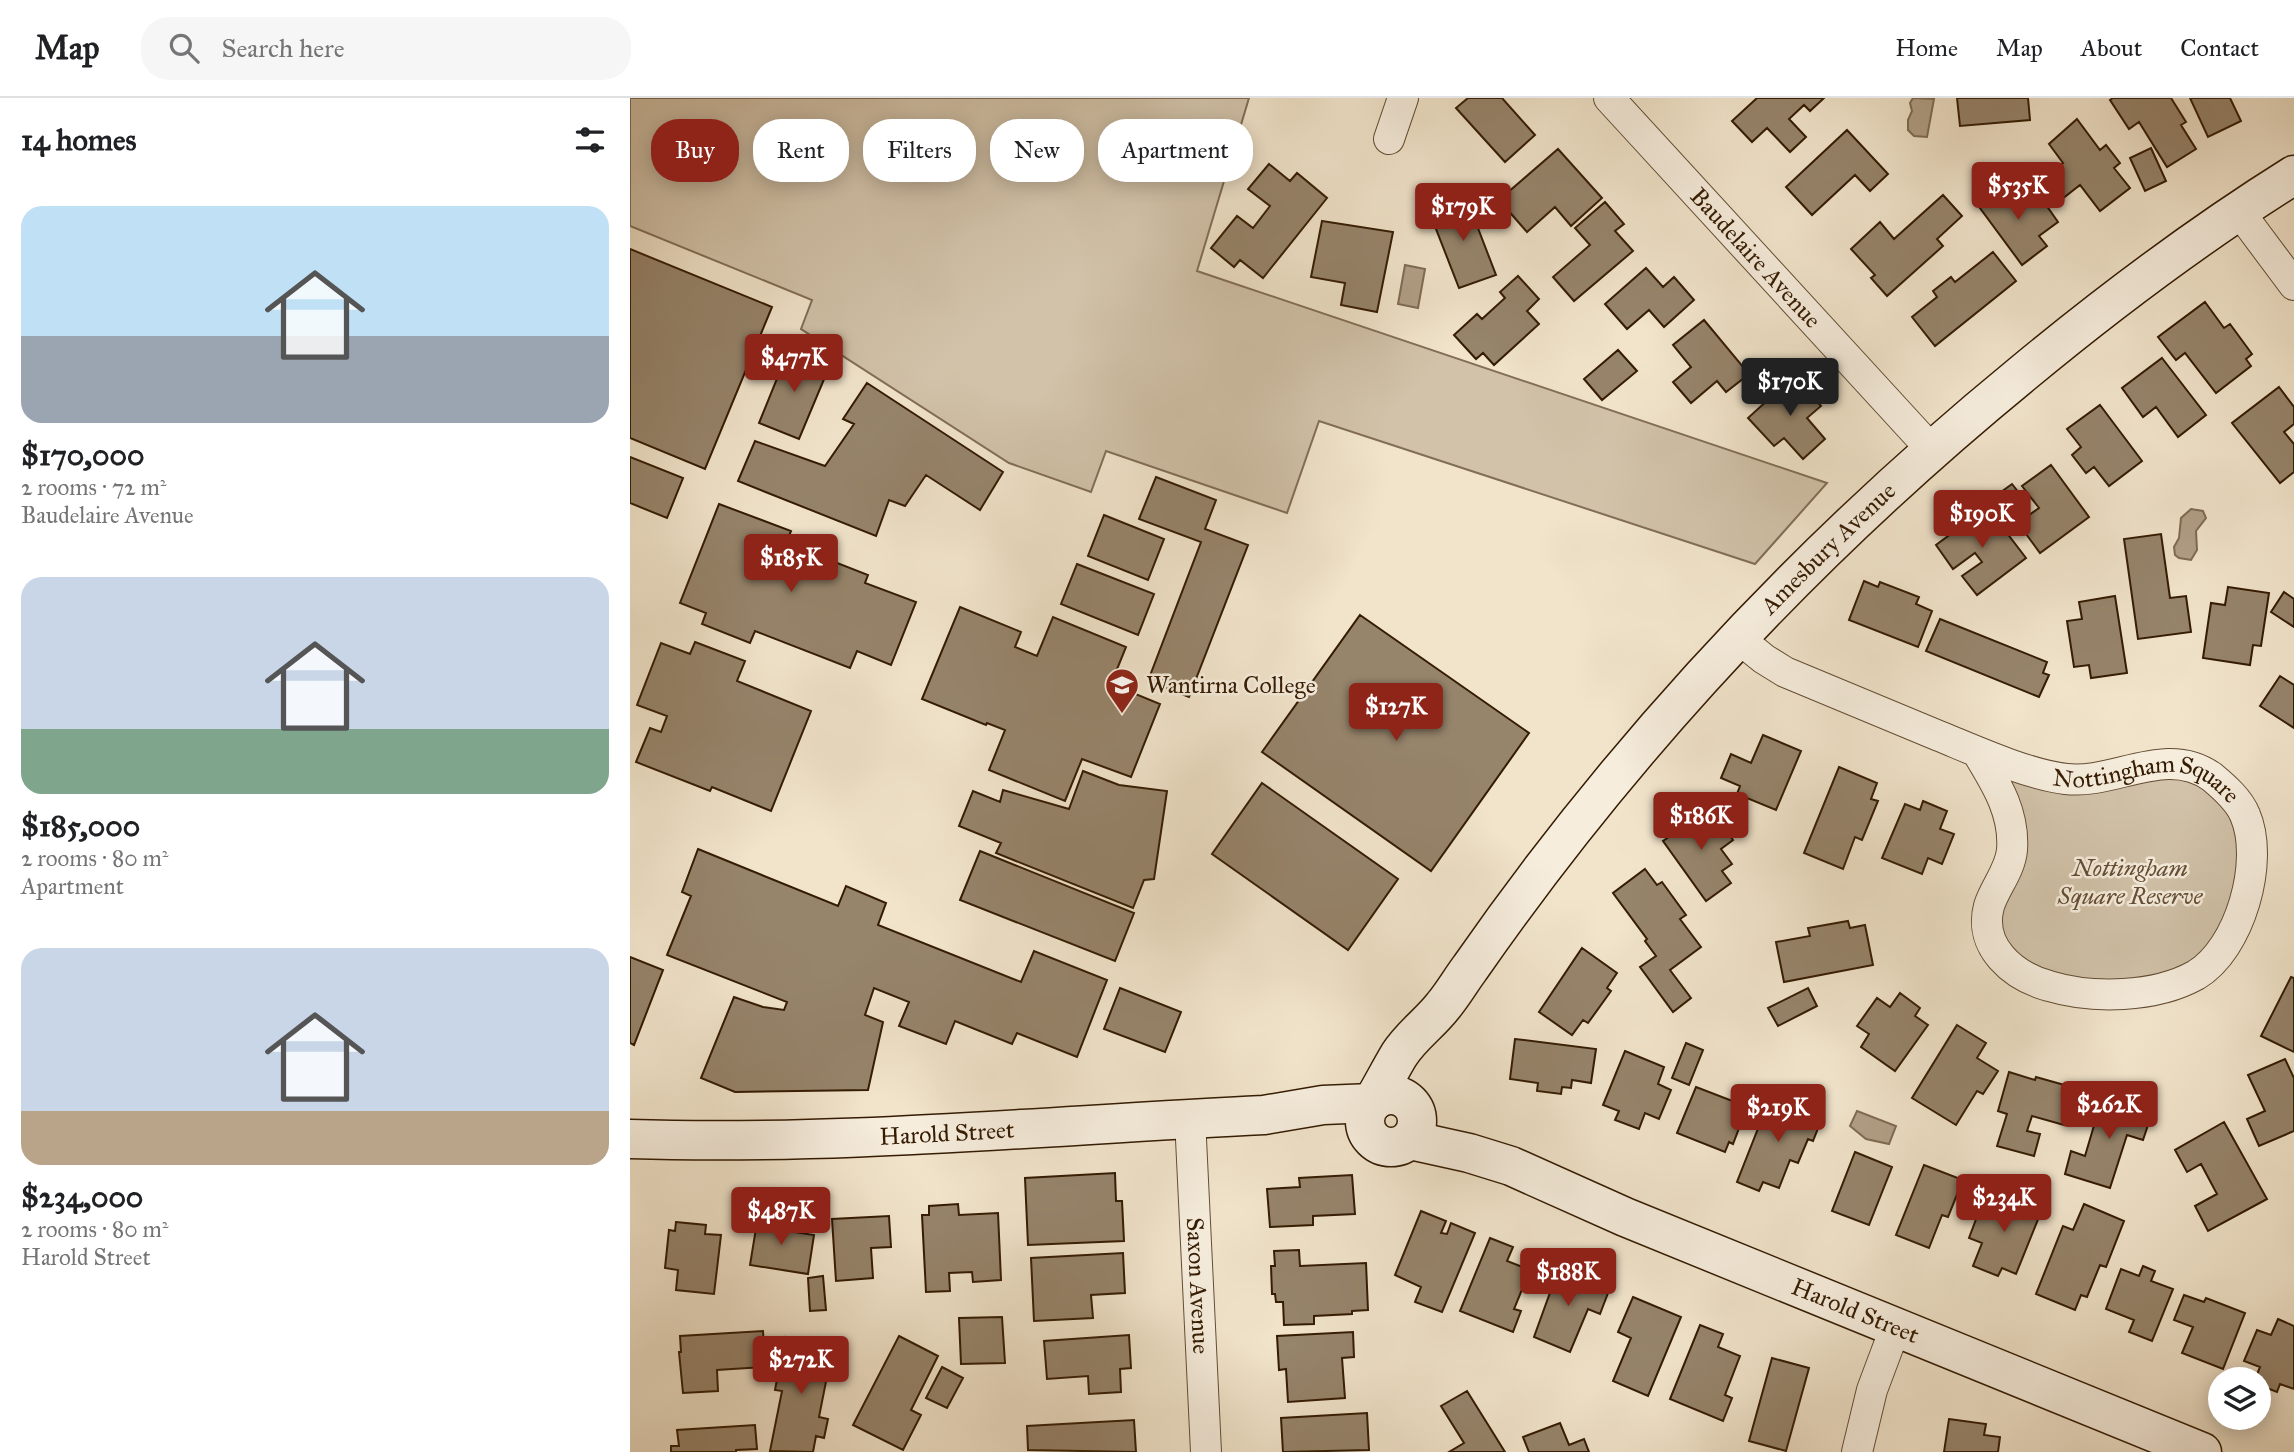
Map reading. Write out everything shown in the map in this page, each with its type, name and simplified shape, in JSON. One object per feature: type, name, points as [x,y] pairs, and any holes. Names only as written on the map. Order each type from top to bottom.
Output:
[{"type":"street","points":[[1389,139],[1403,98]]},
{"type":"street","name":"Baudelaire Avenue","points":[[1609,98],[1931,449]]},
{"type":"street","name":"Amesbury Avenue","points":[[1371,1113],[1400,1054],[1443,1007],[1558,848],[1683,697],[1738,638],[1931,449],[2101,309],[2170,257],[2294,175]]},
{"type":"street","points":[[2238,210],[2294,285]]},
{"type":"street","name":"Nottingham Square","points":[[1738,638],[1785,672],[1977,752],[2049,776],[2088,778],[2153,765],[2173,764],[2210,776],[2237,802],[2245,816],[2252,855],[2241,913],[2223,949],[2208,966],[2194,975],[2157,989],[2135,992],[2067,991],[2031,980],[2006,963],[1992,946],[1988,930],[1989,908],[2008,866],[2012,850],[2010,824],[2003,797],[1977,752]]},
{"type":"street","name":"Amesbury Avenue","points":[[1413,1119],[1415,1083],[1443,1007]]},
{"type":"street","name":"Harold Street","points":[[630,1139],[722,1141],[839,1138],[1264,1115],[1346,1128],[1371,1113],[1381,1146],[1389,1148],[1404,1145],[1413,1119],[1476,1142],[1511,1166],[1625,1217],[2202,1452]]},
{"type":"street","name":"Saxon Avenue","points":[[1190,1118],[1206,1452]]},
{"type":"street","points":[[1857,1452],[1872,1390],[1896,1326]]},
{"type":"green space","points":[[630,98],[1249,98],[1243,119],[1098,119],[1098,182],[1224,182],[1197,271],[1827,483],[1755,564],[1319,421],[1287,513],[1106,451],[1091,492],[1009,463],[801,329],[812,300],[630,226]]},
{"type":"green space","name":"Nottingham Square Reserve","points":[[1977,752],[2049,776],[2210,776],[2251,852],[2208,966],[2087,993],[1992,946],[2008,866]]},
{"type":"shaded area","points":[[1913,98],[1934,99],[1927,137],[1914,136],[1908,130],[1912,111],[1910,103]]},
{"type":"shaded area","points":[[1405,265],[1425,269],[1418,308],[1398,304]]},
{"type":"shaded area","points":[[2191,509],[2203,511],[2206,518],[2196,531],[2197,550],[2191,560],[2175,555],[2174,547],[2179,538],[2181,518]]},
{"type":"shaded area","points":[[1857,1111],[1896,1126],[1889,1144],[1866,1139],[1850,1126]]},
{"type":"building","points":[[1468,98],[1502,98],[1535,135],[1505,162],[1456,108]]},
{"type":"building","points":[[1757,98],[1824,98],[1810,111],[1804,105],[1789,119],[1806,137],[1790,152],[1767,128],[1752,142],[1732,121]]},
{"type":"building","points":[[1957,98],[2028,98],[2030,120],[1960,126]]},
{"type":"building","points":[[2171,98],[2186,122],[2181,125],[2196,149],[2167,167],[2139,122],[2129,129],[2110,100]]},
{"type":"building","points":[[2190,98],[2230,98],[2241,121],[2208,137]]},
{"type":"building","points":[[2077,119],[2100,150],[2106,145],[2120,163],[2114,168],[2130,188],[2100,211],[2080,185],[2062,199],[2045,177],[2063,163],[2049,144]]},
{"type":"building","points":[[1847,130],[1888,174],[1870,191],[1855,175],[1812,215],[1786,187]]},
{"type":"building","points":[[2151,148],[2166,181],[2145,191],[2130,158]]},
{"type":"building","points":[[1558,149],[1602,198],[1571,226],[1555,207],[1527,232],[1499,200]]},
{"type":"building","points":[[1269,164],[1290,181],[1297,173],[1327,198],[1263,278],[1240,260],[1234,267],[1211,248],[1237,216],[1253,228],[1270,206],[1248,189]]},
{"type":"building","points":[[2003,184],[2021,208],[2039,195],[2058,222],[2039,236],[2047,246],[2022,265],[1974,200],[1984,193],[1986,196]]},
{"type":"building","points":[[1943,195],[1962,216],[1937,239],[1943,246],[1887,296],[1871,278],[1875,275],[1851,249],[1880,222],[1894,239]]},
{"type":"building","points":[[1466,197],[1496,275],[1459,288],[1429,211]]},
{"type":"building","points":[[1605,202],[1624,224],[1615,231],[1633,251],[1574,301],[1553,277],[1590,245],[1575,228]]},
{"type":"building","points":[[1322,221],[1393,232],[1377,312],[1341,305],[1345,283],[1311,277]]},
{"type":"building","points":[[630,249],[772,307],[705,469],[630,438]]},
{"type":"building","points":[[1993,252],[2016,281],[1935,346],[1912,317],[1937,297],[1933,291],[1951,277],[1955,282]]},
{"type":"building","points":[[1646,268],[1663,287],[1674,277],[1694,300],[1664,327],[1649,310],[1627,329],[1605,304]]},
{"type":"building","points":[[1518,276],[1539,299],[1527,311],[1539,324],[1494,365],[1483,353],[1476,359],[1454,335],[1477,314],[1482,319],[1505,298],[1500,292]]},
{"type":"building","points":[[2205,302],[2224,328],[2230,324],[2252,354],[2246,359],[2251,366],[2216,393],[2185,353],[2176,360],[2158,337]]},
{"type":"building","points":[[1704,320],[1749,374],[1726,392],[1717,381],[1691,403],[1673,382],[1691,367],[1673,345]]},
{"type":"building","points":[[789,349],[830,365],[799,439],[759,423]]},
{"type":"building","points":[[1618,350],[1637,371],[1602,400],[1584,379]]},
{"type":"building","points":[[2162,358],[2206,415],[2178,437],[2156,407],[2143,417],[2122,388]]},
{"type":"building","points":[[1794,376],[1821,406],[1807,418],[1825,439],[1803,459],[1784,438],[1774,446],[1748,418]]},
{"type":"building","points":[[867,383],[1003,472],[980,510],[926,475],[905,506],[889,500],[876,536],[738,481],[755,441],[825,466],[854,424],[843,419]]},
{"type":"building","points":[[2279,387],[2294,407],[2294,424],[2284,432],[2294,444],[2294,472],[2280,483],[2232,423]]},
{"type":"building","points":[[2100,405],[2142,461],[2109,486],[2094,467],[2086,473],[2072,455],[2081,447],[2067,429]]},
{"type":"building","points":[[630,457],[683,478],[667,518],[630,503]]},
{"type":"building","points":[[2051,465],[2089,517],[2040,553],[2018,523],[2039,508],[2022,486]]},
{"type":"building","points":[[1156,477],[1216,500],[1205,529],[1248,545],[1189,697],[1148,681],[1201,542],[1139,519]]},
{"type":"building","points":[[2012,484],[2027,503],[2005,520],[1990,500]]},
{"type":"building","points":[[719,504],[791,531],[786,543],[868,575],[865,583],[916,602],[891,665],[857,651],[850,668],[755,631],[750,643],[702,624],[706,613],[680,603]]},
{"type":"building","points":[[1987,507],[2026,558],[1977,595],[1962,576],[1982,562],[1975,553],[1953,569],[1936,545]]},
{"type":"building","points":[[1104,515],[1164,539],[1148,580],[1088,556]]},
{"type":"building","points":[[2161,534],[2170,598],[2186,596],[2191,632],[2138,639],[2124,539]]},
{"type":"building","points":[[1077,564],[1154,594],[1138,635],[1061,604]]},
{"type":"building","points":[[1864,581],[1878,587],[1880,582],[1919,597],[1916,604],[1932,611],[1918,647],[1849,620]]},
{"type":"building","points":[[2228,587],[2269,593],[2261,646],[2253,645],[2250,665],[2203,658],[2211,603],[2225,605]]},
{"type":"building","points":[[2284,592],[2294,599],[2294,627],[2271,612]]},
{"type":"building","points":[[2115,596],[2127,673],[2091,678],[2089,665],[2074,667],[2067,621],[2082,619],[2079,602]]},
{"type":"building","points":[[960,607],[1021,632],[1015,647],[1037,656],[1053,617],[1126,647],[1111,684],[1160,704],[1131,777],[1082,759],[1065,801],[989,770],[1005,730],[922,699]]},
{"type":"building","points":[[1360,615],[1529,733],[1431,871],[1262,752]]},
{"type":"building","points":[[1940,619],[2047,662],[2043,673],[2049,675],[2039,697],[1926,651]]},
{"type":"building","points":[[695,642],[745,661],[737,681],[811,711],[771,811],[712,787],[710,791],[636,762],[650,728],[661,732],[667,716],[637,705],[661,643],[690,654]]},
{"type":"building","points":[[2280,676],[2294,685],[2294,728],[2260,706]]},
{"type":"building","points":[[1763,735],[1801,751],[1776,810],[1737,794],[1740,786],[1721,778],[1731,754],[1751,763]]},
{"type":"building","points":[[1839,767],[1877,783],[1871,799],[1878,801],[1862,840],[1855,837],[1843,869],[1804,853]]},
{"type":"building","points":[[1083,771],[1119,785],[1167,791],[1154,879],[1144,880],[1133,908],[996,853],[1001,843],[959,826],[973,791],[1000,802],[1003,790],[1069,809]]},
{"type":"building","points":[[1262,783],[1398,879],[1348,950],[1212,854]]},
{"type":"building","points":[[1923,801],[1947,811],[1940,829],[1954,834],[1942,864],[1928,858],[1922,874],[1882,858],[1905,804],[1920,810]]},
{"type":"building","points":[[1692,809],[1702,823],[1714,814],[1733,840],[1721,849],[1732,864],[1722,871],[1731,883],[1706,901],[1663,841],[1676,832],[1671,824]]},
{"type":"building","points":[[698,849],[838,906],[846,886],[886,903],[878,925],[1021,982],[1034,951],[1107,980],[1077,1057],[1017,1033],[1012,1044],[955,1021],[946,1044],[899,1026],[909,1002],[874,988],[865,1015],[883,1022],[868,1090],[735,1092],[701,1078],[734,997],[763,1007],[784,1010],[787,1002],[667,955],[691,896],[682,892]]},
{"type":"building","points":[[980,851],[1134,913],[1115,961],[960,900]]},
{"type":"building","points":[[1645,869],[1657,885],[1662,882],[1686,915],[1680,919],[1701,947],[1670,970],[1691,998],[1673,1012],[1640,967],[1656,956],[1645,941],[1647,939],[1613,893]]},
{"type":"building","points":[[1848,921],[1850,928],[1865,925],[1873,965],[1784,982],[1776,942],[1810,936],[1808,928]]},
{"type":"building","points":[[1582,948],[1617,973],[1607,988],[1611,991],[1588,1023],[1583,1020],[1572,1035],[1539,1012]]},
{"type":"building","points":[[630,957],[663,970],[634,1045],[630,1043]]},
{"type":"building","points":[[2291,977],[2294,978],[2294,1052],[2261,1036]]},
{"type":"building","points":[[1120,988],[1181,1012],[1165,1052],[1104,1029]]},
{"type":"building","points":[[1808,988],[1817,1006],[1778,1026],[1768,1008]]},
{"type":"building","points":[[1900,993],[1920,1008],[1915,1016],[1928,1025],[1895,1071],[1861,1047],[1869,1034],[1857,1026],[1877,998],[1890,1007]]},
{"type":"building","points":[[1957,1025],[1986,1043],[1977,1058],[1998,1071],[1983,1094],[1977,1091],[1956,1125],[1912,1098]]},
{"type":"building","points":[[1515,1039],[1596,1049],[1591,1083],[1572,1080],[1571,1088],[1562,1087],[1561,1094],[1537,1091],[1538,1083],[1510,1079]]},
{"type":"building","points":[[1686,1043],[1703,1050],[1689,1085],[1672,1078]]},
{"type":"building","points":[[1625,1051],[1664,1067],[1658,1084],[1671,1090],[1659,1119],[1645,1113],[1639,1129],[1615,1120],[1619,1111],[1603,1105]]},
{"type":"building","points":[[2285,1059],[2294,1078],[2294,1131],[2259,1146],[2247,1119],[2265,1111],[2248,1075]]},
{"type":"building","points":[[2009,1072],[2075,1088],[2064,1125],[2032,1116],[2027,1131],[2040,1134],[2034,1156],[1997,1146],[2007,1114],[1998,1111]]},
{"type":"building","points":[[1696,1087],[1743,1105],[1737,1122],[1741,1123],[1733,1144],[1729,1142],[1725,1152],[1677,1133]]},
{"type":"building","points":[[2103,1095],[2153,1110],[2143,1140],[2127,1135],[2110,1188],[2065,1174],[2071,1151],[2085,1156]]},
{"type":"building","points":[[1770,1098],[1822,1118],[1813,1141],[1808,1139],[1798,1163],[1790,1160],[1779,1188],[1763,1182],[1759,1191],[1737,1182]]},
{"type":"building","points":[[2224,1122],[2267,1199],[2208,1231],[2195,1206],[2217,1194],[2201,1164],[2187,1172],[2175,1150]]},
{"type":"building","points":[[1855,1152],[1892,1167],[1869,1225],[1832,1211]]},
{"type":"building","points":[[1924,1165],[1963,1180],[1948,1217],[1942,1215],[1929,1248],[1896,1235]]},
{"type":"building","points":[[1115,1173],[1116,1201],[1122,1201],[1124,1241],[1028,1245],[1025,1178]]},
{"type":"building","points":[[1352,1175],[1355,1214],[1313,1216],[1313,1225],[1270,1227],[1267,1189],[1300,1187],[1299,1178]]},
{"type":"building","points":[[2012,1194],[2043,1207],[2016,1274],[2002,1268],[1998,1276],[1973,1266],[1982,1243],[1969,1238],[1984,1198],[2007,1207]]},
{"type":"building","points":[[958,1204],[959,1215],[998,1213],[1001,1280],[973,1282],[972,1272],[949,1273],[950,1291],[926,1292],[922,1215],[929,1215],[929,1206]]},
{"type":"building","points":[[2084,1204],[2124,1221],[2106,1267],[2100,1265],[2087,1297],[2081,1295],[2075,1310],[2036,1294],[2063,1226],[2073,1230]]},
{"type":"building","points":[[1421,1211],[1446,1221],[1441,1233],[1447,1234],[1451,1223],[1475,1233],[1442,1312],[1415,1302],[1421,1287],[1395,1275]]},
{"type":"building","points":[[758,1216],[783,1219],[781,1230],[814,1235],[808,1274],[750,1265]]},
{"type":"building","points":[[889,1216],[891,1247],[871,1248],[873,1278],[836,1281],[832,1219]]},
{"type":"building","points":[[676,1222],[706,1225],[705,1234],[721,1235],[714,1294],[676,1290],[678,1270],[665,1268],[669,1230],[675,1231]]},
{"type":"building","points":[[1490,1238],[1513,1247],[1507,1261],[1530,1270],[1514,1309],[1521,1311],[1513,1332],[1460,1311]]},
{"type":"building","points":[[1299,1250],[1300,1266],[1366,1263],[1368,1310],[1352,1311],[1352,1314],[1314,1316],[1314,1324],[1284,1325],[1283,1302],[1276,1302],[1275,1294],[1272,1294],[1271,1266],[1275,1266],[1274,1251]]},
{"type":"building","points":[[1123,1253],[1125,1293],[1091,1295],[1093,1318],[1034,1321],[1031,1258]]},
{"type":"building","points":[[1560,1265],[1588,1277],[1586,1283],[1608,1293],[1600,1314],[1588,1309],[1570,1352],[1534,1337]]},
{"type":"building","points":[[2143,1266],[2155,1271],[2151,1281],[2173,1289],[2152,1341],[2129,1332],[2134,1320],[2106,1309],[2121,1269],[2139,1276]]},
{"type":"building","points":[[823,1276],[826,1310],[810,1311],[808,1278]]},
{"type":"building","points":[[2184,1295],[2204,1302],[2206,1298],[2245,1313],[2224,1367],[2182,1353],[2193,1327],[2174,1320]]},
{"type":"building","points":[[1633,1297],[1681,1317],[1648,1396],[1613,1381],[1631,1338],[1618,1332]]},
{"type":"building","points":[[1002,1317],[1005,1363],[961,1364],[959,1318]]},
{"type":"building","points":[[2278,1319],[2294,1326],[2294,1389],[2280,1384],[2277,1392],[2271,1390],[2271,1367],[2260,1367],[2244,1361],[2257,1330],[2271,1335]]},
{"type":"building","points":[[1700,1325],[1723,1334],[1718,1347],[1740,1356],[1725,1395],[1732,1398],[1723,1421],[1670,1399]]},
{"type":"building","points":[[763,1331],[765,1367],[717,1370],[718,1391],[683,1393],[680,1336]]},
{"type":"building","points":[[1353,1332],[1354,1357],[1342,1358],[1345,1398],[1288,1402],[1286,1369],[1279,1370],[1277,1336]]},
{"type":"building","points":[[1129,1335],[1131,1368],[1120,1369],[1121,1392],[1089,1394],[1088,1376],[1047,1379],[1044,1341]]},
{"type":"building","points":[[899,1336],[938,1356],[911,1410],[921,1415],[903,1450],[853,1425]]},
{"type":"building","points":[[785,1337],[833,1346],[819,1417],[828,1419],[824,1438],[816,1436],[813,1452],[770,1451],[782,1391],[775,1390]]},
{"type":"building","points":[[1772,1358],[1809,1368],[1786,1451],[1749,1441]]},
{"type":"building","points":[[942,1367],[963,1378],[947,1408],[926,1398]]},
{"type":"building","points":[[1467,1391],[1505,1452],[1449,1452],[1464,1443],[1441,1406]]},
{"type":"building","points":[[1367,1413],[1369,1450],[1283,1452],[1281,1418]]},
{"type":"building","points":[[1949,1419],[1986,1424],[1984,1435],[2000,1437],[1998,1452],[1944,1452]]},
{"type":"building","points":[[1134,1420],[1136,1452],[1028,1450],[1027,1426]]},
{"type":"building","points":[[1560,1423],[1569,1445],[1584,1439],[1589,1452],[1529,1452],[1523,1437]]},
{"type":"building","points":[[755,1425],[757,1449],[736,1452],[671,1452],[671,1446],[679,1446],[677,1430]]},
{"type":"place","name":"Wantirna College","points":[[1122,715]]}]
